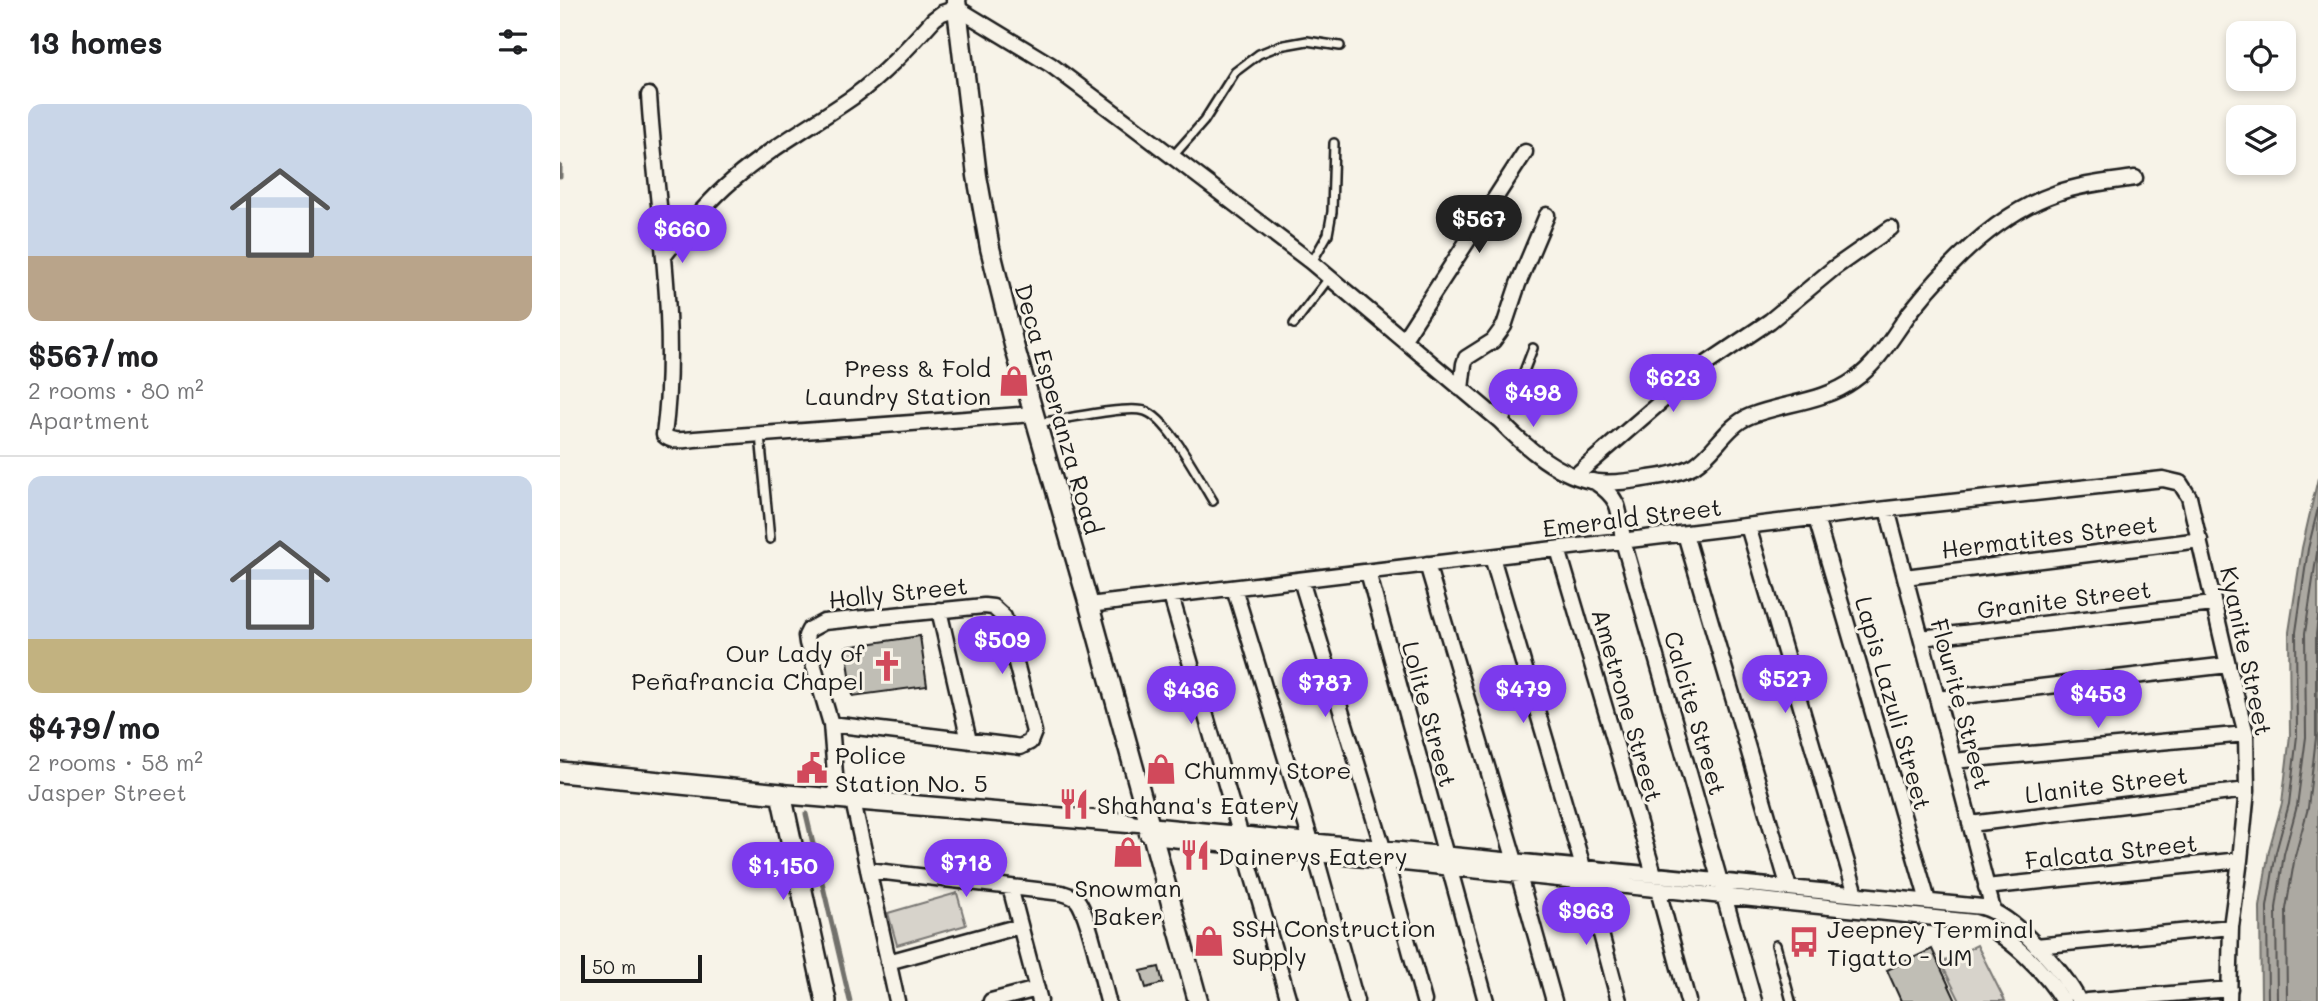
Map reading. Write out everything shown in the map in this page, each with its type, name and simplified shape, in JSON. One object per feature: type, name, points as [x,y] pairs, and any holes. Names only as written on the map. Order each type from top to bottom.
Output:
[{"type":"main road","points":[[560,772],[780,794],[826,1001]]},
{"type":"street","points":[[664,256],[688,226],[733,180],[795,134],[855,95],[884,72],[934,19],[957,4],[1051,65],[1311,262],[1528,448],[1574,476],[1595,482],[1623,482],[1678,472],[1695,465],[1738,423],[1749,416],[1808,400],[1854,381],[1871,365],[1944,271],[2001,223],[2056,193],[2094,183],[2135,178]]},
{"type":"street","name":"Deca Esperanza Road","points":[[957,4],[977,176],[990,248],[1014,345],[1198,1001]]},
{"type":"street","points":[[649,95],[667,287],[668,411],[664,435],[668,439],[1035,419]]},
{"type":"street","points":[[1404,339],[1525,152]]},
{"type":"street","points":[[1461,389],[1466,358],[1493,341],[1504,326],[1518,284],[1547,215]]},
{"type":"street","points":[[1574,476],[1700,368],[1770,321],[1834,268],[1891,228]]},
{"type":"street","name":"Emerald Street","points":[[1089,605],[1887,509],[2163,479],[2180,483]]},
{"type":"street","name":"Calcite Street","points":[[1595,482],[1614,496],[1619,508],[1623,541],[1755,1001]]},
{"type":"street","name":"Kyanite Street","points":[[2180,483],[2189,497],[2246,734],[2247,790],[2231,927],[2229,995]]},
{"type":"street","name":"Flourite Street","points":[[1887,509],[1993,910]]},
{"type":"street","name":"Lapis Lazuli Street","points":[[1816,518],[1928,901]]},
{"type":"street","points":[[1748,526],[1856,894]]},
{"type":"street","points":[[1685,534],[1789,888]]},
{"type":"street","name":"Hermatites Street","points":[[1905,577],[2200,540]]},
{"type":"street","name":"Ametrone Street","points":[[1558,549],[1654,874]]},
{"type":"street","points":[[1492,557],[1583,867],[1619,1001]]},
{"type":"street","points":[[1427,565],[1515,861]]},
{"type":"street","name":"Lolite Street","points":[[1368,572],[1486,1001]]},
{"type":"street","points":[[1301,580],[1385,855],[1424,1001]]},
{"type":"street","points":[[1234,588],[1313,847],[1356,1001]]},
{"type":"street","points":[[1171,596],[1289,1001]]},
{"type":"street","name":"Granite Street","points":[[1921,638],[2213,604]]},
{"type":"street","name":"Holly Street","points":[[897,1001],[868,870],[845,800],[831,724],[807,643],[809,630],[824,622],[984,606],[999,610],[1008,626],[1034,732],[1033,738],[1020,747],[970,741]]},
{"type":"street","points":[[831,724],[970,741],[939,610]]},
{"type":"street","points":[[1937,699],[2228,666]]},
{"type":"street","points":[[1953,761],[2246,734]]},
{"type":"street","name":"Llanite Street","points":[[1970,824],[2247,790]]},
{"type":"street","points":[[780,794],[1128,824],[1150,831],[1447,861],[1515,861],[1583,867],[1928,901],[1993,910],[2036,946],[2066,978],[2079,1001]]},
{"type":"street","name":"Falcata Street","points":[[1986,887],[2240,860]]},
{"type":"street","points":[[1447,861],[1519,876],[1953,919],[1984,925],[2001,935],[2022,954],[2051,983],[2063,1001]]},
{"type":"street","points":[[868,870],[1062,893],[1076,899],[1084,914],[1108,1001]]},
{"type":"street","points":[[1519,876],[1553,1001]]},
{"type":"street","points":[[990,1001],[1039,995],[1010,887]]},
{"type":"street","points":[[1658,890],[1688,1001]]},
{"type":"street","points":[[888,962],[1020,926]]},
{"type":"street","points":[[2036,946],[2231,927]]},
{"type":"street","points":[[2087,1001],[2229,995]]},
{"type":"lane","points":[[1173,157],[1203,121],[1235,72],[1259,54],[1279,46],[1307,41],[1340,46]]},
{"type":"lane","points":[[1311,262],[1328,234],[1335,165],[1334,143]]},
{"type":"lane","points":[[1294,324],[1329,277]]},
{"type":"lane","points":[[1504,425],[1533,348]]},
{"type":"lane","points":[[1035,419],[1129,409],[1156,416],[1169,431],[1213,501]]},
{"type":"lane","points":[[760,434],[770,539]]},
{"type":"lane","points":[[1776,945],[1791,1001]]},
{"type":"shaded area","points":[[957,893],[966,925],[897,945],[888,913]]},
{"type":"shaded area","points":[[1977,945],[2005,1001],[1960,1001],[1941,963]]},
{"type":"water","points":[[2318,478],[2318,1001],[2261,1001],[2260,907],[2269,850],[2282,803],[2290,735],[2289,632],[2302,548]]},
{"type":"building","name":"Our Lady of Peñafrancia Chapel","points":[[920,636],[927,686],[853,696],[846,647]]},
{"type":"building","points":[[1932,949],[1956,1001],[1901,1001],[1887,970]]},
{"type":"building","points":[[1159,967],[1163,983],[1146,988],[1141,971]]},
{"type":"waterway","points":[[560,166],[560,177]]},
{"type":"waterway","points":[[806,814],[850,1001]]},
{"type":"waterway","points":[[1782,894],[1975,914],[1988,918],[2019,941]]},
{"type":"place","name":"Press & Fold Laundry Station","points":[[1014,381]]},
{"type":"place","name":"Our Lady of Peñafrancia Chapel","points":[[887,666]]},
{"type":"place","name":"Police Station No. 5","points":[[812,768]]},
{"type":"place","name":"Chummy Store","points":[[1161,769]]},
{"type":"place","name":"Shahana's Eatery","points":[[1074,804]]},
{"type":"place","name":"Snowman Baker","points":[[1128,852]]},
{"type":"place","name":"Dainerys Eatery","points":[[1195,855]]},
{"type":"place","name":"SSH Construction Supply","points":[[1209,941]]},
{"type":"place","name":"Jeepney Terminal Tigatto - UM","points":[[1804,942]]}]
